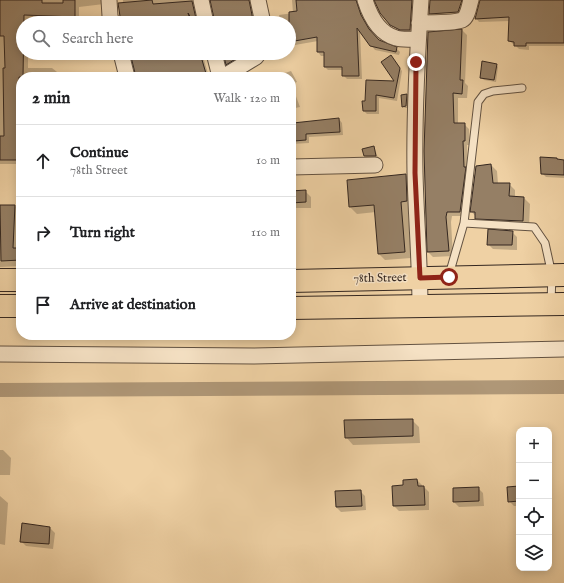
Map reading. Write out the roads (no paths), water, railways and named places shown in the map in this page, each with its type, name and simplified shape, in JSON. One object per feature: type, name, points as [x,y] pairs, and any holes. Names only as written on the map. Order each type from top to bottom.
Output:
[{"type":"main road","name":"78th Street","points":[[296,281],[558,275]]},
{"type":"main road","points":[[0,280],[16,280]]},
{"type":"main road","points":[[296,308],[558,304]]},
{"type":"main road","points":[[0,306],[16,306]]},
{"type":"street","points":[[109,0],[110,16]]},
{"type":"street","points":[[201,0],[204,16]]},
{"type":"street","points":[[258,0],[261,16]]},
{"type":"street","points":[[365,0],[368,12],[379,29],[396,38],[418,39]]},
{"type":"street","points":[[420,307],[415,173],[416,62],[421,0]]},
{"type":"street","points":[[419,23],[462,20],[467,15],[471,0]]},
{"type":"street","points":[[122,60],[126,72]]},
{"type":"street","points":[[216,60],[220,72]]},
{"type":"street","points":[[230,72],[251,60]]},
{"type":"street","points":[[296,167],[375,165]]},
{"type":"street","points":[[0,354],[254,356],[564,349]]},
{"type":"lane","points":[[449,277],[464,223],[478,102],[484,94],[493,91],[522,88]]},
{"type":"lane","points":[[464,223],[534,226],[545,243],[558,275],[558,304]]},
{"type":"waterway","points":[[0,390],[564,387]]}]
